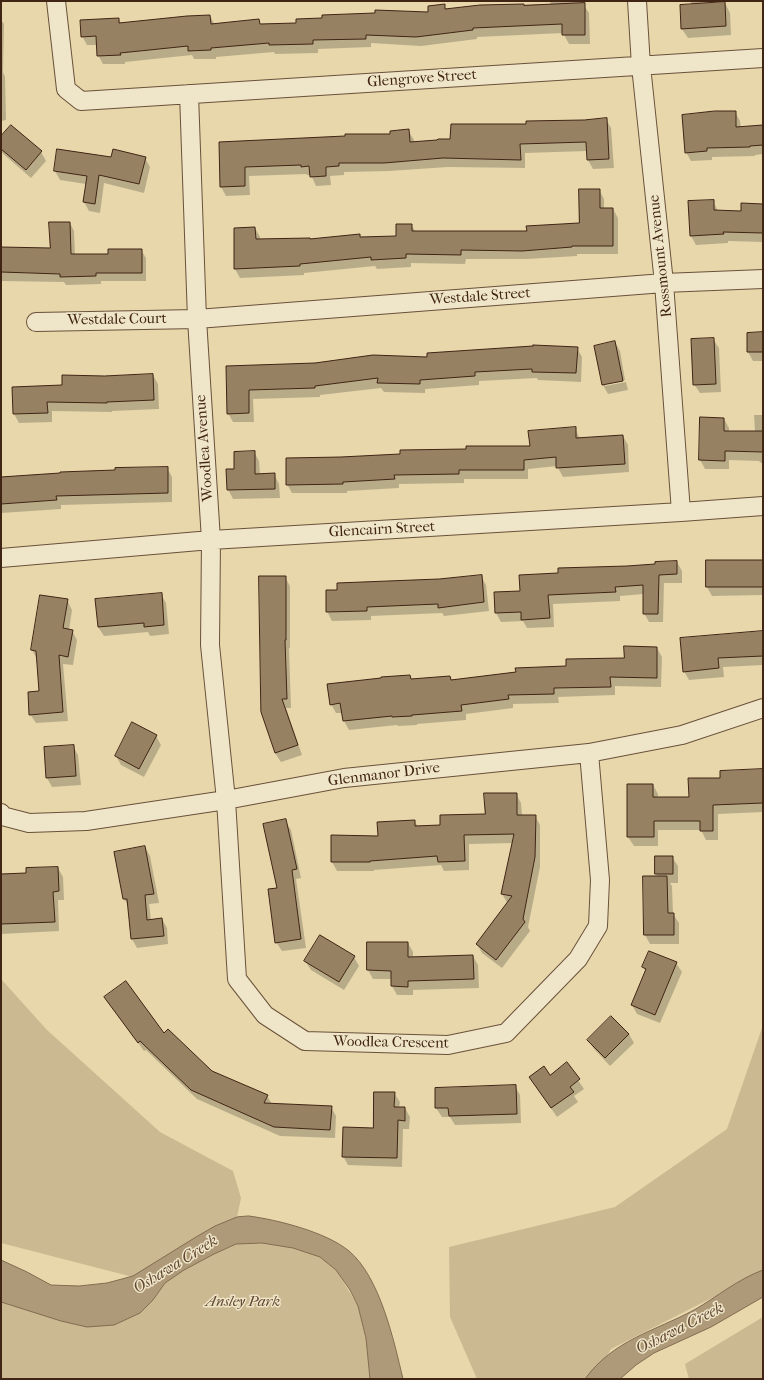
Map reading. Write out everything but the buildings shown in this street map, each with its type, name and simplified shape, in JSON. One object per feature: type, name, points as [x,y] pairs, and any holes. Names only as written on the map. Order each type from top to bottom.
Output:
[{"type":"street","name":"Glengrove Street","points":[[56,1],[66,89],[82,101],[763,58]]},
{"type":"street","name":"Rossmount Avenue","points":[[637,1],[641,66],[664,283],[681,512]]},
{"type":"street","name":"Woodlea Avenue","points":[[189,94],[197,319],[211,540],[210,645],[226,800]]},
{"type":"street","name":"Westdale Street","points":[[197,319],[664,283],[763,279]]},
{"type":"street","name":"Westdale Court","points":[[36,322],[197,319]]},
{"type":"street","name":"Glencairn Street","points":[[1,558],[211,540],[763,506]]},
{"type":"street","name":"Glenmanor Drive","points":[[2,814],[29,823],[86,821],[226,800],[344,778],[589,753],[682,735],[763,708]]},
{"type":"street","name":"Woodlea Crescent","points":[[226,800],[237,979],[265,1015],[305,1041],[448,1045],[506,1033],[578,959],[598,926],[600,880],[589,753]]},
{"type":"green space","points":[[1,979],[47,1030],[160,1132],[233,1171],[241,1198],[237,1217],[196,1237],[133,1277],[1,1243]]},
{"type":"green space","points":[[763,1025],[763,1272],[611,1349],[594,1379],[477,1379],[450,1317],[449,1247],[615,1207],[727,1129]]},
{"type":"green space","name":"Ansley Park","points":[[262,1243],[293,1248],[320,1257],[336,1270],[358,1306],[366,1338],[370,1379],[1,1379],[1,1302],[14,1306],[153,1300],[165,1283],[184,1270],[214,1254],[236,1244]]},
{"type":"green space","points":[[763,1317],[763,1379],[689,1379],[685,1364]]},
{"type":"water","name":"Oshawa Creek","points":[[249,1216],[274,1220],[328,1238],[349,1251],[360,1262],[377,1293],[384,1310],[403,1379],[370,1379],[366,1338],[358,1306],[350,1290],[336,1270],[320,1257],[293,1248],[262,1243],[236,1244],[184,1270],[165,1283],[153,1300],[140,1313],[114,1325],[87,1327],[61,1321],[1,1302],[1,1260],[51,1285],[79,1286],[107,1283],[133,1276],[215,1226],[237,1217]]},
{"type":"water","name":"Oshawa Creek","points":[[763,1270],[763,1297],[711,1327],[654,1353],[636,1365],[620,1379],[585,1379],[608,1355],[635,1338],[694,1310],[736,1283]]}]
